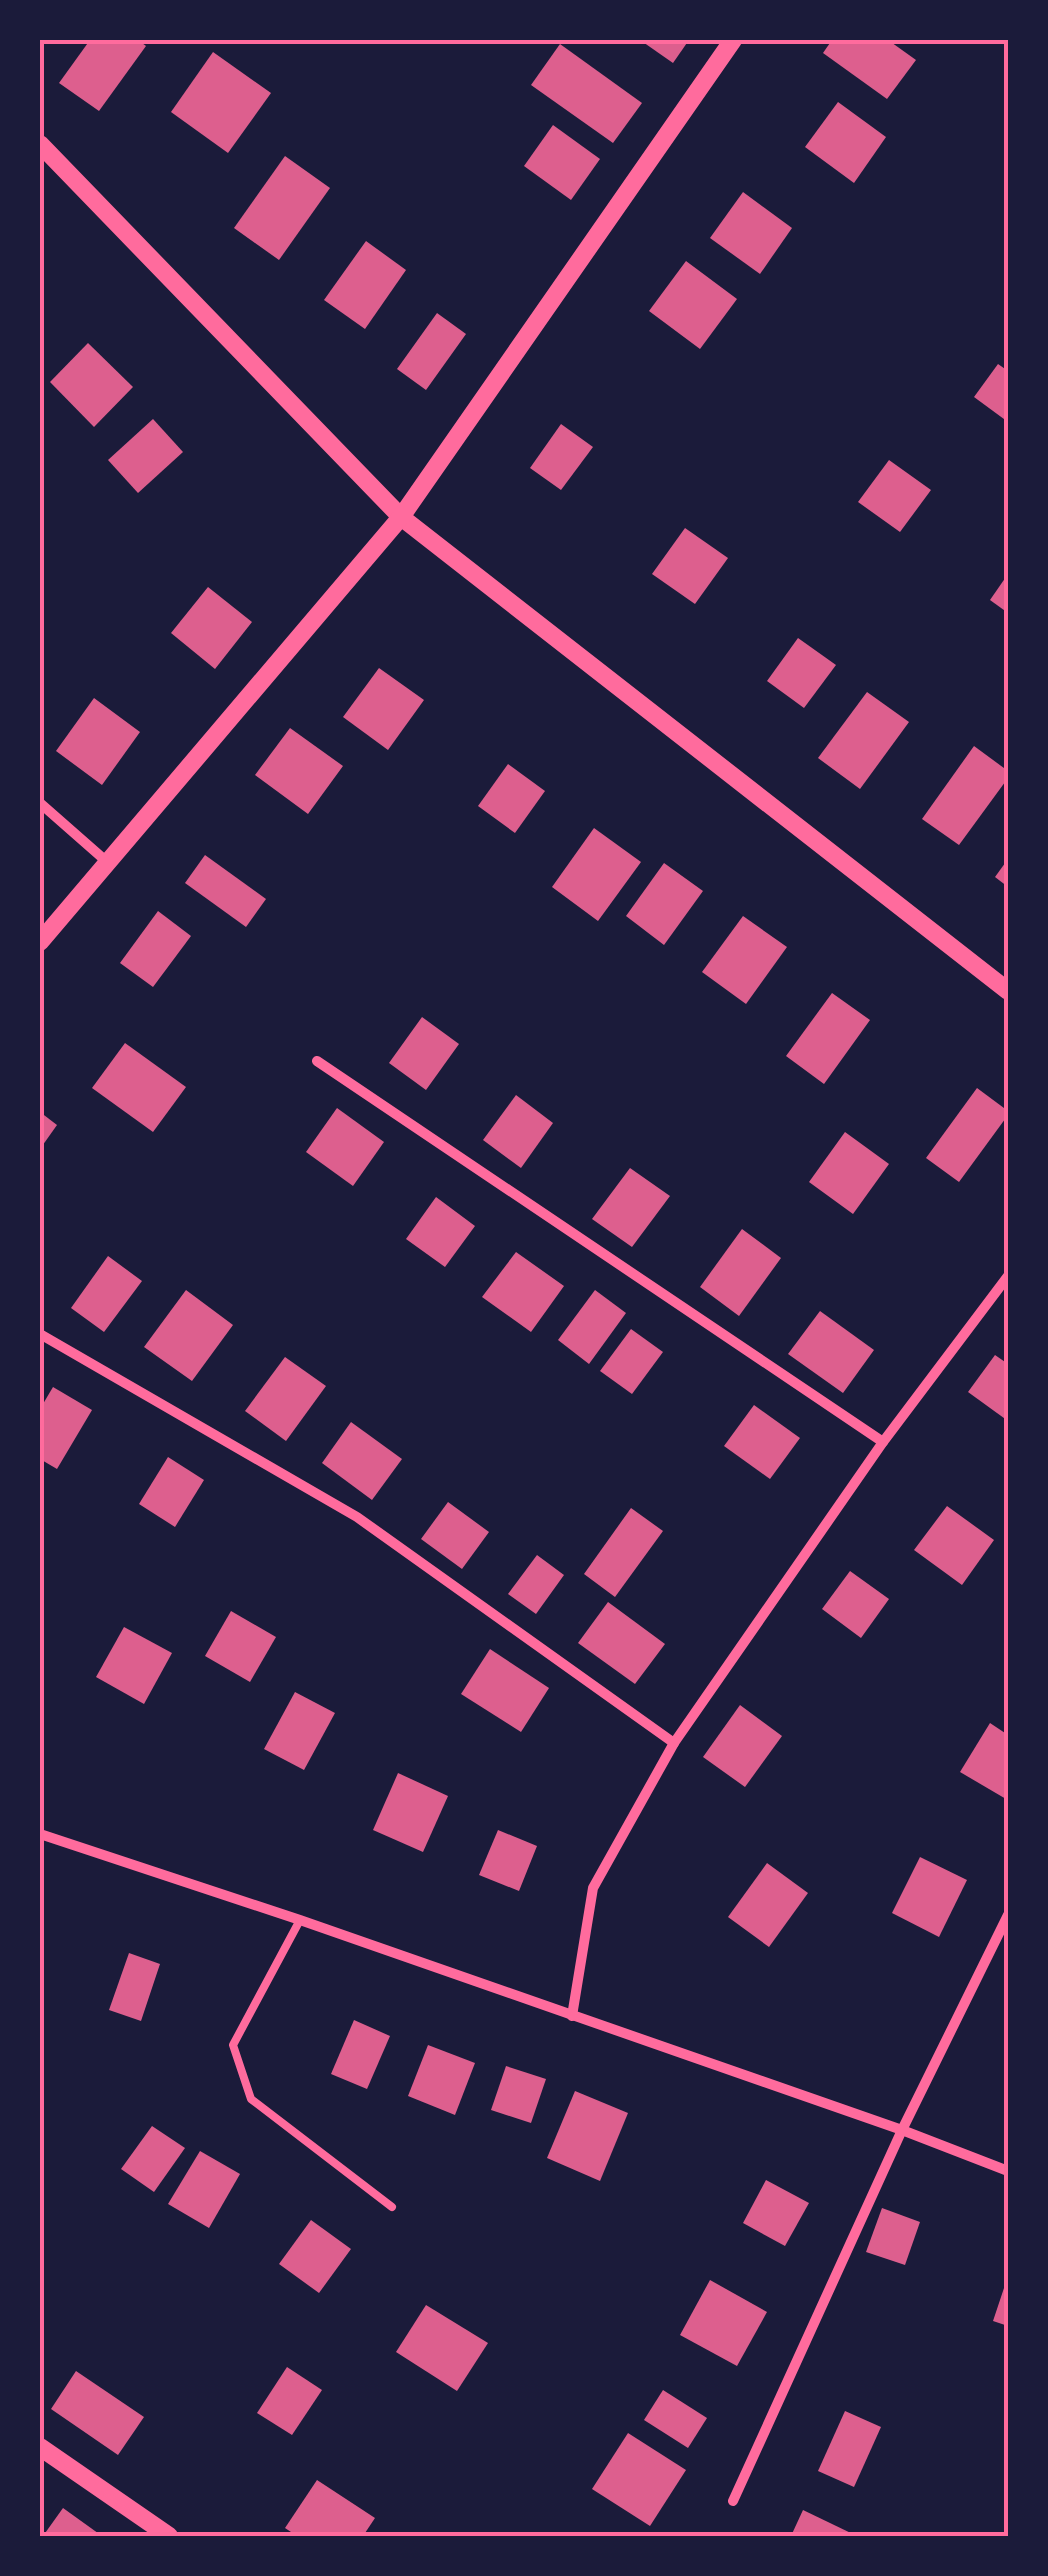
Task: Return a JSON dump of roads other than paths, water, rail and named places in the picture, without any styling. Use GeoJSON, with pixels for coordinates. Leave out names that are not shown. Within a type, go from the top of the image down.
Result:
{"type":"FeatureCollection","features":[{"type":"Feature","properties":{"kind":"street"},"geometry":{"type":"LineString","coordinates":[[40,942],[401,517],[732,40]]}},
{"type":"Feature","properties":{"kind":"street"},"geometry":{"type":"LineString","coordinates":[[40,144],[401,517],[1008,991]]}},
{"type":"Feature","properties":{"kind":"street"},"geometry":{"type":"LineString","coordinates":[[40,803],[106,861]]}},
{"type":"Feature","properties":{"kind":"street"},"geometry":{"type":"LineString","coordinates":[[317,1061],[883,1442]]}},
{"type":"Feature","properties":{"kind":"street"},"geometry":{"type":"LineString","coordinates":[[572,2016],[593,1888],[674,1743],[883,1442],[1008,1276]]}},
{"type":"Feature","properties":{"kind":"street"},"geometry":{"type":"LineString","coordinates":[[40,1334],[358,1516],[674,1743]]}},
{"type":"Feature","properties":{"kind":"street"},"geometry":{"type":"LineString","coordinates":[[40,1834],[300,1920],[902,2130],[1008,2171]]}},
{"type":"Feature","properties":{"kind":"street"},"geometry":{"type":"LineString","coordinates":[[733,2502],[902,2130],[1008,1916]]}},
{"type":"Feature","properties":{"kind":"street"},"geometry":{"type":"LineString","coordinates":[[40,2447],[169,2536]]}},
{"type":"Feature","properties":{"kind":"lane"},"geometry":{"type":"LineString","coordinates":[[300,1920],[232,2045],[251,2099],[392,2207]]}}]}
